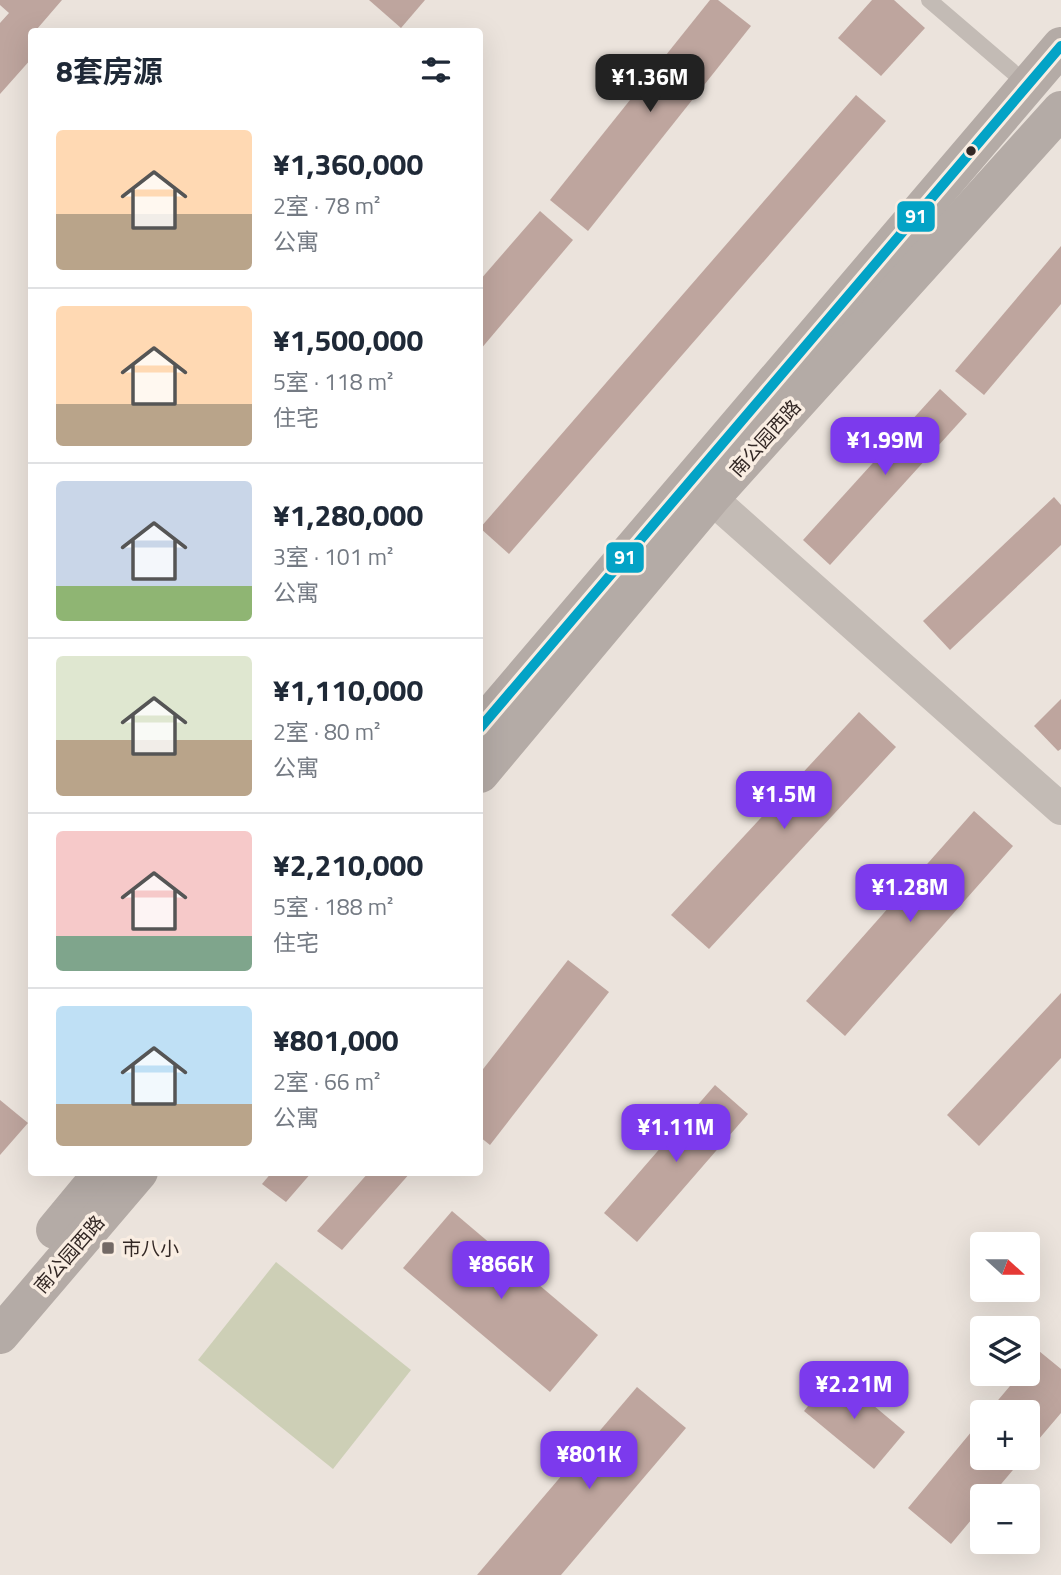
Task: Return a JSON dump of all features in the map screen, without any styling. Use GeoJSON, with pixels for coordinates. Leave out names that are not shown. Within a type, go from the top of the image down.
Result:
{"type":"FeatureCollection","features":[{"type":"Feature","properties":{"kind":"main road","name":"南公园西路"},"geometry":{"type":"LineString","coordinates":[[483,724],[1061,46]]}},
{"type":"Feature","properties":{"kind":"main road","name":"南公园西路"},"geometry":{"type":"LineString","coordinates":[[483,770],[711,498],[1061,110]]}},
{"type":"Feature","properties":{"kind":"main road","name":"南公园西路"},"geometry":{"type":"LineString","coordinates":[[0,1294],[100,1176]]}},
{"type":"Feature","properties":{"kind":"main road","name":"南公园西路"},"geometry":{"type":"LineString","coordinates":[[0,1335],[136,1176]]}},
{"type":"Feature","properties":{"kind":"street"},"geometry":{"type":"LineString","coordinates":[[711,498],[1061,809]]}},
{"type":"Feature","properties":{"kind":"lane"},"geometry":{"type":"LineString","coordinates":[[929,0],[1028,85]]}},
{"type":"Feature","properties":{"kind":"green space"},"geometry":{"type":"Polygon","coordinates":[[[276,1262],[411,1370],[333,1469],[198,1360],[276,1262]]]}},
{"type":"Feature","properties":{"kind":"building"},"geometry":{"type":"Polygon","coordinates":[[[0,0],[62,0],[38,28],[28,28],[28,62],[0,94],[0,23],[9,13],[0,5],[0,0]]]}},
{"type":"Feature","properties":{"kind":"building"},"geometry":{"type":"Polygon","coordinates":[[[369,0],[425,0],[401,28],[369,0]]]}},
{"type":"Feature","properties":{"kind":"building"},"geometry":{"type":"Polygon","coordinates":[[[710,0],[718,0],[751,26],[588,231],[550,200],[710,0]]]}},
{"type":"Feature","properties":{"kind":"building"},"geometry":{"type":"Polygon","coordinates":[[[872,0],[894,0],[925,28],[881,76],[838,38],[872,0]]]}},
{"type":"Feature","properties":{"kind":"building"},"geometry":{"type":"Polygon","coordinates":[[[856,95],[886,121],[509,554],[483,531],[483,525],[856,95]]]}},
{"type":"Feature","properties":{"kind":"building"},"geometry":{"type":"Polygon","coordinates":[[[540,211],[573,240],[483,346],[483,277],[540,211]]]}},
{"type":"Feature","properties":{"kind":"building"},"geometry":{"type":"Polygon","coordinates":[[[1061,246],[1061,304],[984,395],[955,371],[1061,246]]]}},
{"type":"Feature","properties":{"kind":"building"},"geometry":{"type":"Polygon","coordinates":[[[940,389],[967,414],[830,565],[803,540],[940,389]]]}},
{"type":"Feature","properties":{"kind":"building"},"geometry":{"type":"Polygon","coordinates":[[[1054,497],[1061,505],[1061,545],[950,650],[923,621],[1054,497]]]}},
{"type":"Feature","properties":{"kind":"building"},"geometry":{"type":"Polygon","coordinates":[[[1061,699],[1061,749],[1058,751],[1034,726],[1061,699]]]}},
{"type":"Feature","properties":{"kind":"building"},"geometry":{"type":"Polygon","coordinates":[[[859,712],[896,747],[709,949],[671,915],[859,712]]]}},
{"type":"Feature","properties":{"kind":"building"},"geometry":{"type":"Polygon","coordinates":[[[974,811],[1013,846],[845,1036],[806,1001],[974,811]]]}},
{"type":"Feature","properties":{"kind":"building"},"geometry":{"type":"Polygon","coordinates":[[[568,960],[609,992],[490,1145],[483,1139],[483,1069],[568,960]]]}},
{"type":"Feature","properties":{"kind":"building"},"geometry":{"type":"Polygon","coordinates":[[[1061,993],[1061,1058],[979,1146],[947,1115],[1061,993]]]}},
{"type":"Feature","properties":{"kind":"building"},"geometry":{"type":"Polygon","coordinates":[[[715,1085],[748,1114],[637,1242],[604,1213],[715,1085]]]}},
{"type":"Feature","properties":{"kind":"building"},"geometry":{"type":"Polygon","coordinates":[[[0,1100],[28,1123],[0,1155],[0,1100]]]}},
{"type":"Feature","properties":{"kind":"building"},"geometry":{"type":"Polygon","coordinates":[[[269,1176],[309,1176],[286,1202],[262,1184],[269,1176]]]}},
{"type":"Feature","properties":{"kind":"building"},"geometry":{"type":"Polygon","coordinates":[[[365,1176],[407,1176],[342,1250],[317,1231],[365,1176]]]}},
{"type":"Feature","properties":{"kind":"building"},"geometry":{"type":"Polygon","coordinates":[[[452,1211],[598,1335],[550,1392],[403,1268],[452,1211]]]}},
{"type":"Feature","properties":{"kind":"building"},"geometry":{"type":"Polygon","coordinates":[[[1040,1352],[1061,1369],[1061,1413],[1040,1438],[1040,1400],[998,1400],[1010,1386],[1040,1386],[1040,1352]]]}},
{"type":"Feature","properties":{"kind":"building"},"geometry":{"type":"Polygon","coordinates":[[[835,1373],[905,1432],[874,1469],[804,1411],[835,1373]]]}},
{"type":"Feature","properties":{"kind":"building"},"geometry":{"type":"Polygon","coordinates":[[[637,1387],[686,1428],[561,1575],[477,1575],[637,1387]]]}},
{"type":"Feature","properties":{"kind":"building"},"geometry":{"type":"Polygon","coordinates":[[[970,1433],[970,1470],[1013,1470],[1001,1484],[970,1484],[970,1521],[951,1544],[908,1508],[970,1433]]]}},
{"type":"Feature","properties":{"kind":"transit line","name":"91"},"geometry":{"type":"LineString","coordinates":[[483,724],[1061,46]]}},
{"type":"Feature","properties":{"kind":"place","name":"市八小"},"geometry":{"type":"Point","coordinates":[108,1248]}}]}
